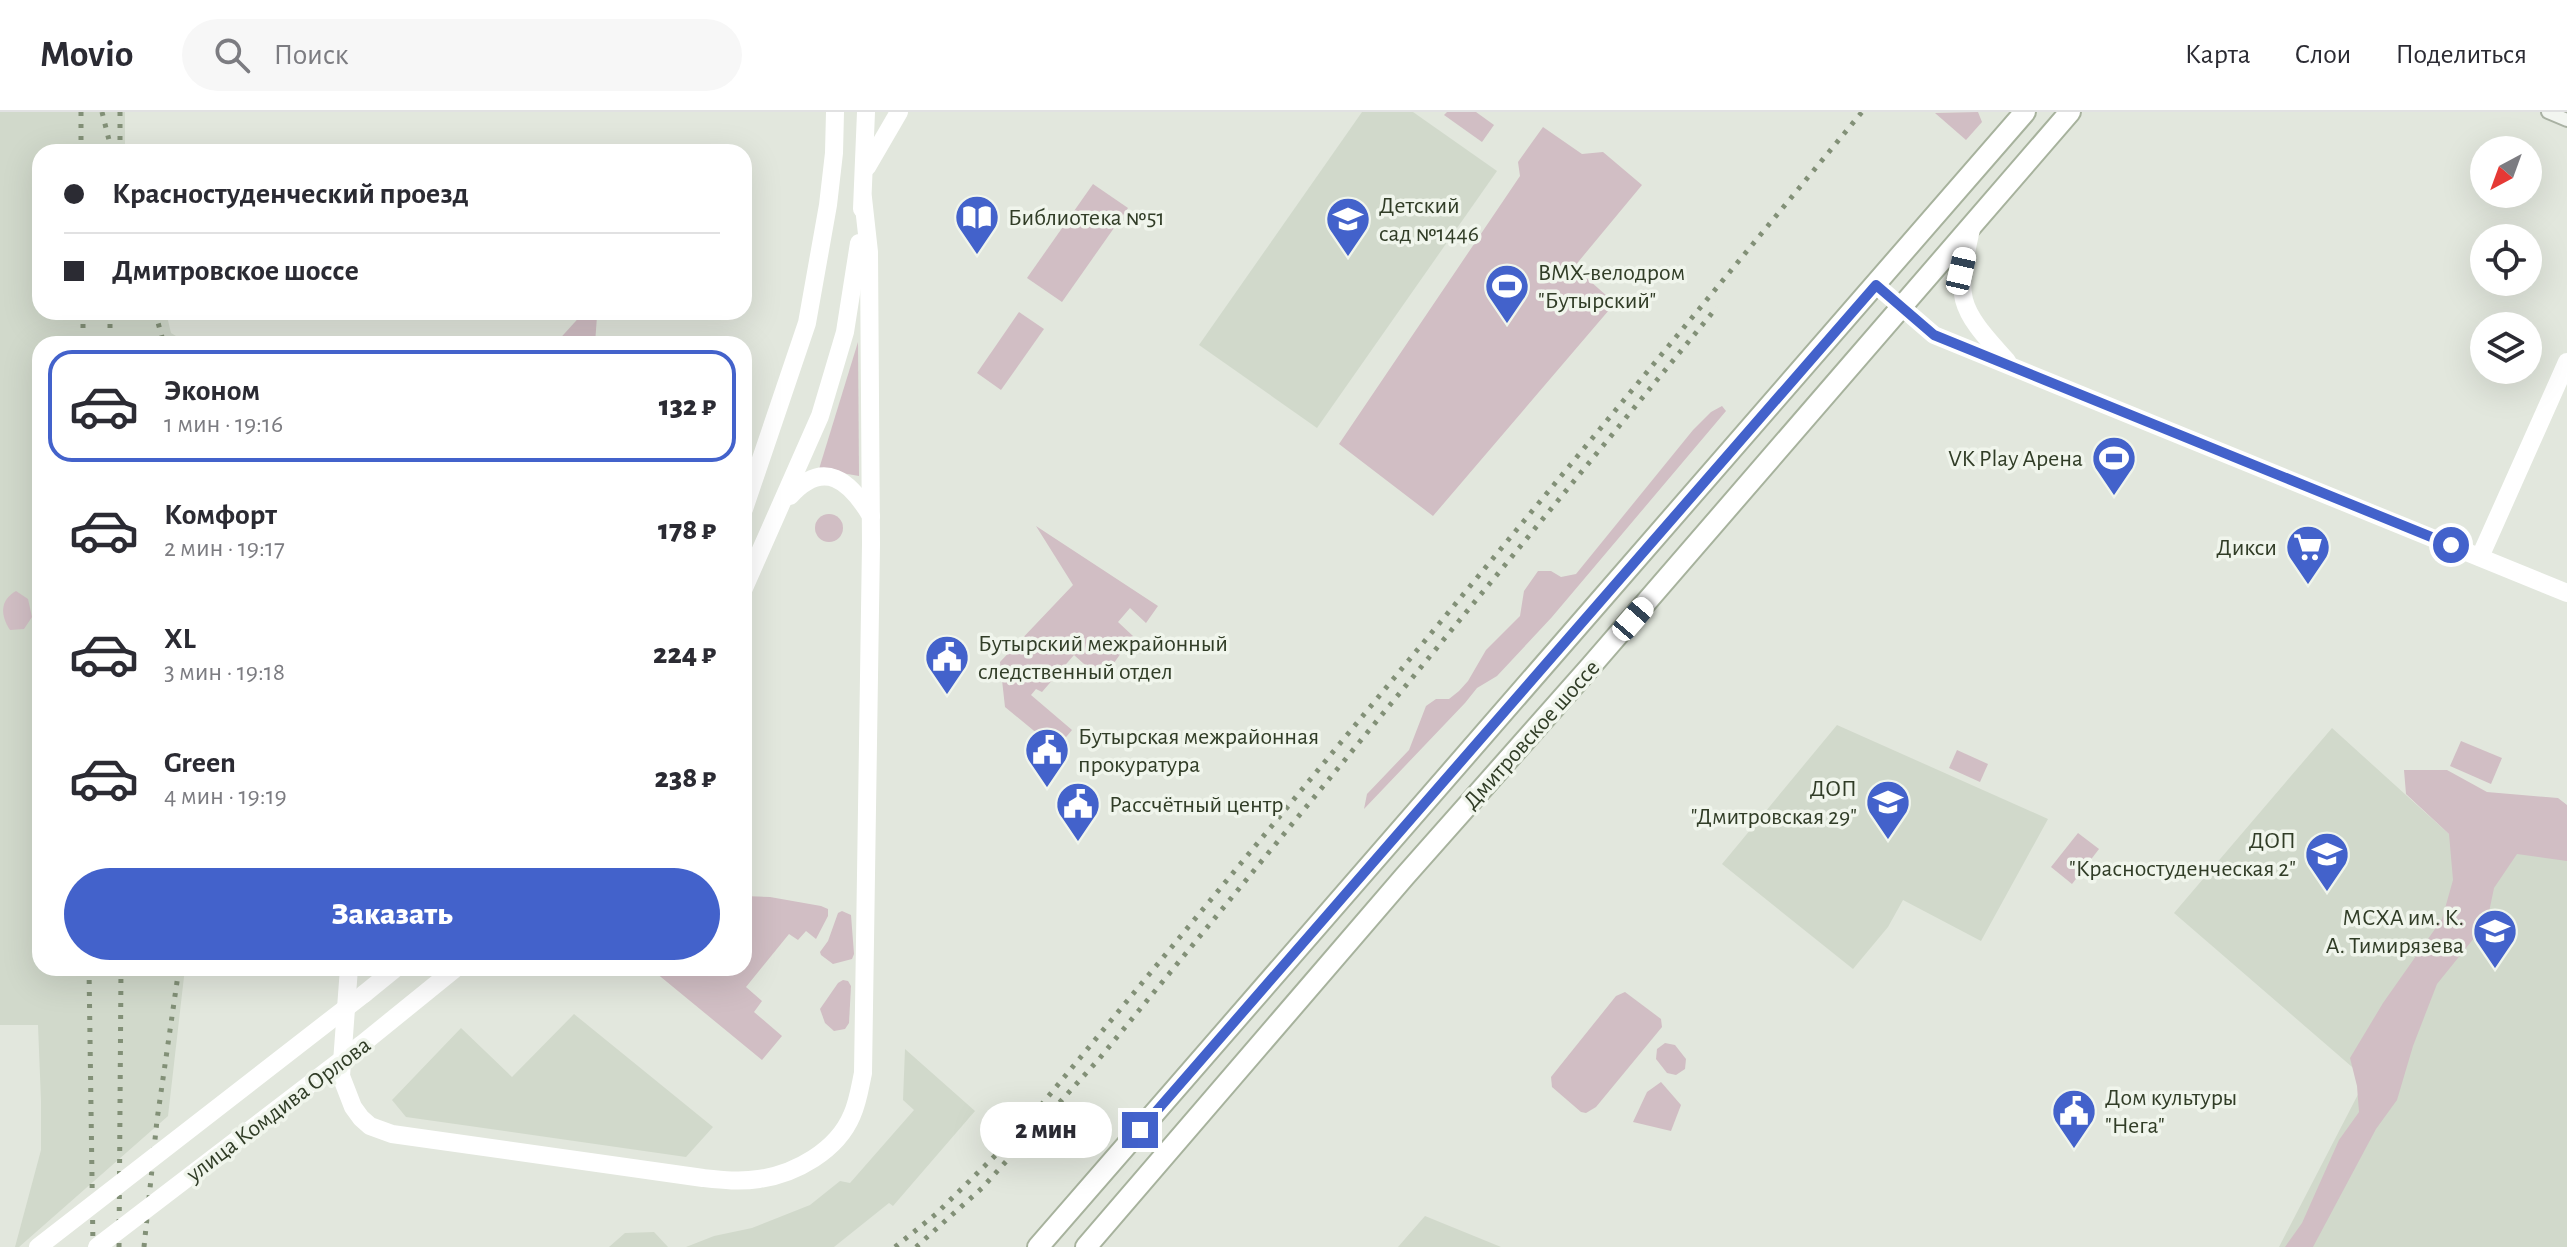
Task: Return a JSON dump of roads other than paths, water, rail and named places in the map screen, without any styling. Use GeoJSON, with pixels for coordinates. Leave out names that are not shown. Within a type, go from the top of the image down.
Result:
{"type":"FeatureCollection","features":[{"type":"Feature","properties":{"kind":"main road","name":"Дмитровское шоссе"},"geometry":{"type":"LineString","coordinates":[[1038,1247],[2025,112]]}},
{"type":"Feature","properties":{"kind":"main road","name":"Дмитровское шоссе"},"geometry":{"type":"LineString","coordinates":[[1086,1247],[2070,112]]}},
{"type":"Feature","properties":{"kind":"street"},"geometry":{"type":"LineString","coordinates":[[2548,112],[2567,120]]}},
{"type":"Feature","properties":{"kind":"street"},"geometry":{"type":"LineString","coordinates":[[752,485],[807,323],[828,205],[835,119],[866,120],[898,114]]}},
{"type":"Feature","properties":{"kind":"street"},"geometry":{"type":"LineString","coordinates":[[865,173],[898,114]]}},
{"type":"Feature","properties":{"kind":"street"},"geometry":{"type":"LineString","coordinates":[[752,570],[820,416],[845,332],[858,253],[866,120]]}},
{"type":"Feature","properties":{"kind":"street"},"geometry":{"type":"LineString","coordinates":[[348,976],[341,1076],[353,1107],[370,1126],[392,1134],[738,1181],[786,1173],[823,1152],[852,1115],[863,1073],[871,517],[869,252],[863,198]]}},
{"type":"Feature","properties":{"kind":"street"},"geometry":{"type":"LineString","coordinates":[[1972,225],[1961,271],[1963,300],[1976,326],[2012,366]]}},
{"type":"Feature","properties":{"kind":"street"},"geometry":{"type":"LineString","coordinates":[[1876,285],[1934,335],[2567,593]]}},
{"type":"Feature","properties":{"kind":"street"},"geometry":{"type":"LineString","coordinates":[[2480,557],[2567,362]]}},
{"type":"Feature","properties":{"kind":"street"},"geometry":{"type":"LineString","coordinates":[[782,504],[806,479],[832,477],[854,491],[871,517]]}},
{"type":"Feature","properties":{"kind":"street","name":"улица Комдива Орлова"},"geometry":{"type":"LineString","coordinates":[[38,1247],[386,976]]}},
{"type":"Feature","properties":{"kind":"street","name":"улица Комдива Орлова"},"geometry":{"type":"LineString","coordinates":[[97,1247],[446,976]]}},
{"type":"Feature","properties":{"kind":"railway"},"geometry":{"type":"LineString","coordinates":[[81,112],[81,144]]}},
{"type":"Feature","properties":{"kind":"railway"},"geometry":{"type":"LineString","coordinates":[[102,112],[110,144]]}},
{"type":"Feature","properties":{"kind":"railway"},"geometry":{"type":"LineString","coordinates":[[120,112],[120,144]]}},
{"type":"Feature","properties":{"kind":"railway"},"geometry":{"type":"LineString","coordinates":[[895,1247],[936,1214],[1018,1133],[1862,112]]}},
{"type":"Feature","properties":{"kind":"railway"},"geometry":{"type":"LineString","coordinates":[[916,1247],[982,1188],[1099,1059],[1717,307]]}},
{"type":"Feature","properties":{"kind":"railway"},"geometry":{"type":"LineString","coordinates":[[83,320],[83,336]]}},
{"type":"Feature","properties":{"kind":"railway"},"geometry":{"type":"LineString","coordinates":[[110,320],[110,336]]}},
{"type":"Feature","properties":{"kind":"railway"},"geometry":{"type":"LineString","coordinates":[[157,320],[162,336]]}},
{"type":"Feature","properties":{"kind":"railway"},"geometry":{"type":"LineString","coordinates":[[89,976],[93,1247]]}},
{"type":"Feature","properties":{"kind":"railway"},"geometry":{"type":"LineString","coordinates":[[119,1247],[121,976]]}},
{"type":"Feature","properties":{"kind":"railway"},"geometry":{"type":"LineString","coordinates":[[144,1247],[157,1120],[178,976]]}},
{"type":"Feature","properties":{"kind":"place","name":"Библиотека №51"},"geometry":{"type":"Point","coordinates":[977,256]}},
{"type":"Feature","properties":{"kind":"place","name":"Детский сад №1446"},"geometry":{"type":"Point","coordinates":[1348,258]}},
{"type":"Feature","properties":{"kind":"place","name":"BMX-велодром \"Бутырский\""},"geometry":{"type":"Point","coordinates":[1507,325]}},
{"type":"Feature","properties":{"kind":"place","name":"VK Play Арена"},"geometry":{"type":"Point","coordinates":[2114,497]}},
{"type":"Feature","properties":{"kind":"place","name":"Дикси"},"geometry":{"type":"Point","coordinates":[2308,586]}},
{"type":"Feature","properties":{"kind":"place","name":"Бутырский межрайонный следственный отдел"},"geometry":{"type":"Point","coordinates":[947,696]}},
{"type":"Feature","properties":{"kind":"place","name":"Бутырская межрайонная прокуратура"},"geometry":{"type":"Point","coordinates":[1047,789]}},
{"type":"Feature","properties":{"kind":"place","name":"ДОП \"Дмитровская 29\""},"geometry":{"type":"Point","coordinates":[1888,841]}},
{"type":"Feature","properties":{"kind":"place","name":"Рассчётный центр"},"geometry":{"type":"Point","coordinates":[1078,843]}},
{"type":"Feature","properties":{"kind":"place","name":"ДОП \"Красностуденческая 2\""},"geometry":{"type":"Point","coordinates":[2327,893]}},
{"type":"Feature","properties":{"kind":"place","name":"МСХА им. К. А. Тимирязева"},"geometry":{"type":"Point","coordinates":[2495,970]}},
{"type":"Feature","properties":{"kind":"place","name":"Дом культуры \"Нега\""},"geometry":{"type":"Point","coordinates":[2074,1150]}}]}
